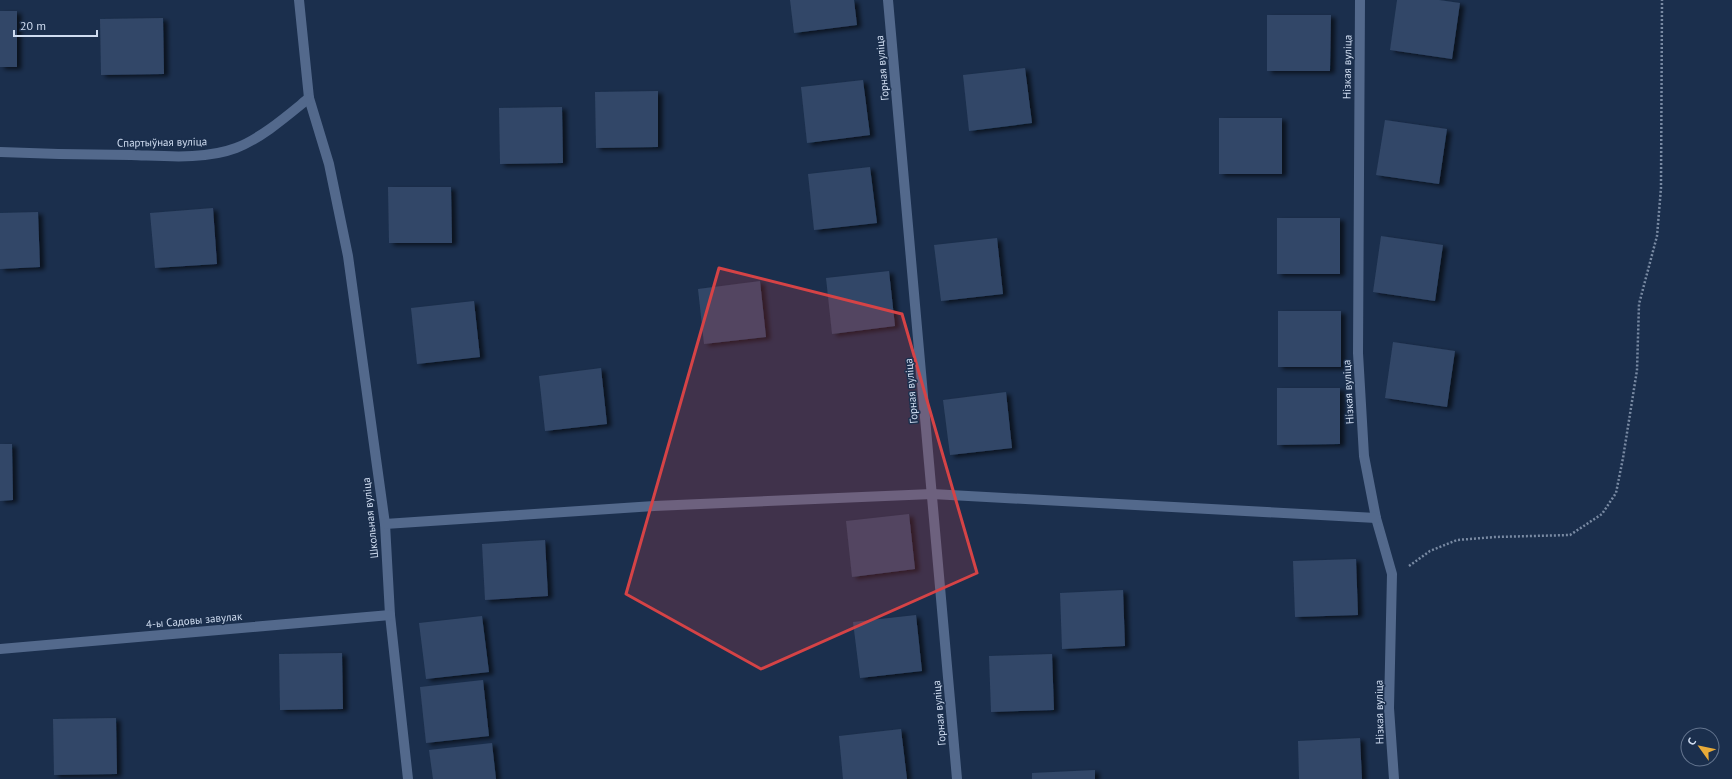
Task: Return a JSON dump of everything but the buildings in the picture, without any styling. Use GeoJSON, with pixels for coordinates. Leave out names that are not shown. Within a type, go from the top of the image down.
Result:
{"type":"FeatureCollection","features":[{"type":"Feature","properties":{"kind":"street"},"geometry":{"type":"LineString","coordinates":[[299,0],[309,98]]}},
{"type":"Feature","properties":{"kind":"street","name":"Горная вуліца"},"geometry":{"type":"LineString","coordinates":[[888,0],[957,779]]}},
{"type":"Feature","properties":{"kind":"street","name":"Нізкая вуліца"},"geometry":{"type":"LineString","coordinates":[[1360,0],[1358,353],[1364,456],[1376,518],[1392,574],[1389,708],[1394,779]]}},
{"type":"Feature","properties":{"kind":"street","name":"Спартыўная вуліца"},"geometry":{"type":"LineString","coordinates":[[0,152],[170,156],[211,154],[237,148],[287,116],[309,98]]}},
{"type":"Feature","properties":{"kind":"street","name":"Школьная вуліца"},"geometry":{"type":"LineString","coordinates":[[309,98],[329,164],[348,256],[385,524],[390,615],[408,779]]}},
{"type":"Feature","properties":{"kind":"street"},"geometry":{"type":"LineString","coordinates":[[385,524],[654,506],[932,494],[1376,518]]}},
{"type":"Feature","properties":{"kind":"street","name":"4-ы Садовы завулак"},"geometry":{"type":"LineString","coordinates":[[0,649],[390,615]]}},
{"type":"Feature","properties":{"kind":"path"},"geometry":{"type":"LineString","coordinates":[[1392,574],[1409,566],[1430,551],[1457,540],[1570,534],[1602,514],[1616,493],[1637,370],[1639,304],[1658,230],[1661,188],[1662,0]]}},
{"type":"Feature","properties":{"kind":"highlighted area"},"geometry":{"type":"Polygon","coordinates":[[[719,268],[902,314],[977,573],[761,669],[626,594],[719,268]]]}}]}
